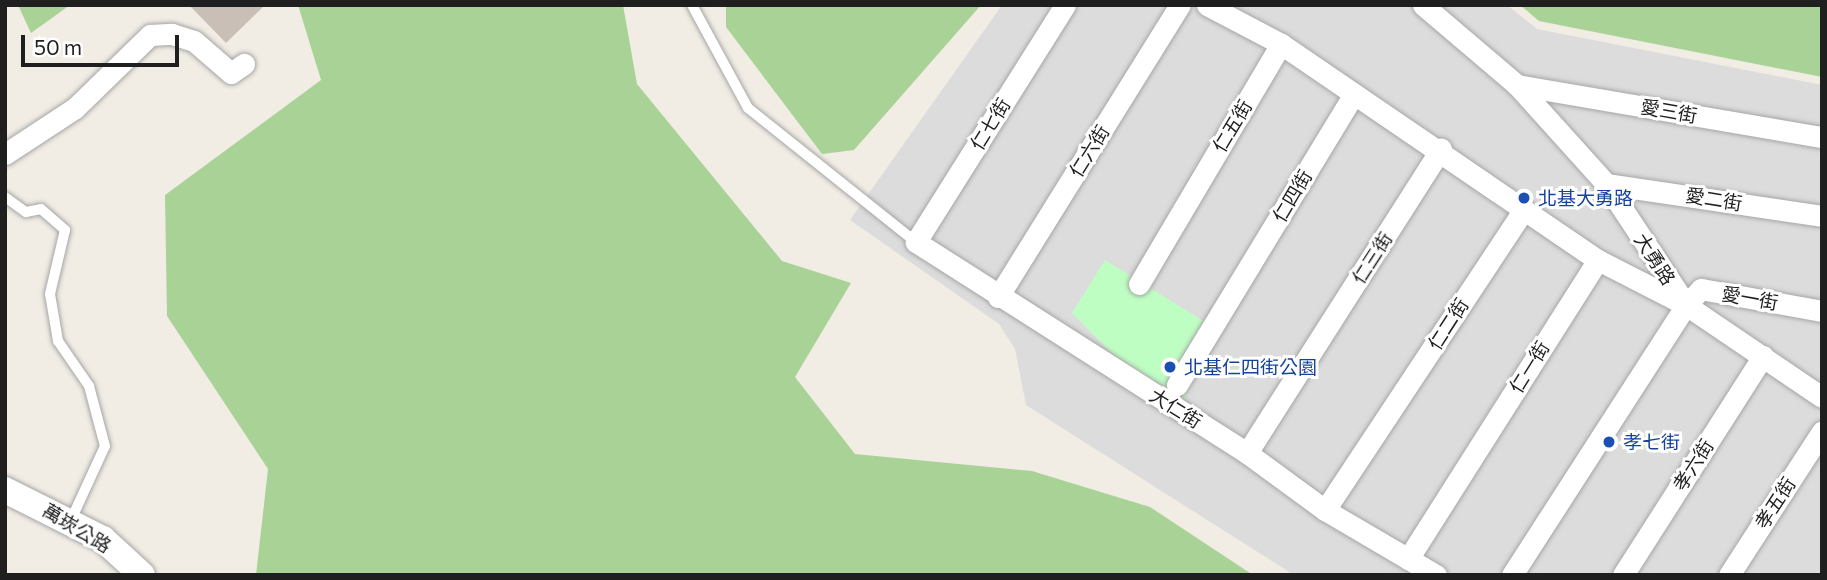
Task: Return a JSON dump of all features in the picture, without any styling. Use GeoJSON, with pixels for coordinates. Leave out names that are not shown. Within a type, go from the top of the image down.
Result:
{"type":"FeatureCollection","features":[{"type":"Feature","properties":{"kind":"street","name":"仁七街"},"geometry":{"type":"LineString","coordinates":[[916,242],[1065,5]]}},
{"type":"Feature","properties":{"kind":"street","name":"仁六街"},"geometry":{"type":"LineString","coordinates":[[998,297],[1180,5]]}},
{"type":"Feature","properties":{"kind":"street"},"geometry":{"type":"LineString","coordinates":[[1208,5],[1281,44],[1353,95],[1441,149],[1522,212],[1598,260],[1686,305],[1512,575]]}},
{"type":"Feature","properties":{"kind":"street","name":"大勇路"},"geometry":{"type":"LineString","coordinates":[[1423,5],[1517,85],[1606,184],[1686,305],[1822,397]]}},
{"type":"Feature","properties":{"kind":"street"},"geometry":{"type":"LineString","coordinates":[[5,154],[75,108],[150,35],[172,34],[194,41],[231,73],[244,64]]}},
{"type":"Feature","properties":{"kind":"street","name":"仁五街"},"geometry":{"type":"LineString","coordinates":[[1139,284],[1281,44]]}},
{"type":"Feature","properties":{"kind":"street","name":"愛三街"},"geometry":{"type":"LineString","coordinates":[[1517,85],[1822,137]]}},
{"type":"Feature","properties":{"kind":"street","name":"仁四街"},"geometry":{"type":"LineString","coordinates":[[1177,385],[1353,95]]}},
{"type":"Feature","properties":{"kind":"street","name":"仁三街"},"geometry":{"type":"LineString","coordinates":[[1247,453],[1441,149]]}},
{"type":"Feature","properties":{"kind":"street","name":"愛二街"},"geometry":{"type":"LineString","coordinates":[[1606,184],[1822,216]]}},
{"type":"Feature","properties":{"kind":"street","name":"仁二街"},"geometry":{"type":"LineString","coordinates":[[1325,510],[1522,212]]}},
{"type":"Feature","properties":{"kind":"street","name":"大仁街"},"geometry":{"type":"LineString","coordinates":[[916,242],[998,297],[1247,453],[1325,510],[1436,575]]}},
{"type":"Feature","properties":{"kind":"street","name":"仁一街"},"geometry":{"type":"LineString","coordinates":[[1408,559],[1598,260]]}},
{"type":"Feature","properties":{"kind":"street","name":"愛一街"},"geometry":{"type":"LineString","coordinates":[[1686,305],[1700,289],[1822,311]]}},
{"type":"Feature","properties":{"kind":"street","name":"孝六街"},"geometry":{"type":"LineString","coordinates":[[1623,575],[1763,356]]}},
{"type":"Feature","properties":{"kind":"street","name":"孝五街"},"geometry":{"type":"LineString","coordinates":[[1729,575],[1822,430]]}},
{"type":"Feature","properties":{"kind":"street","name":"萬崁公路"},"geometry":{"type":"LineString","coordinates":[[5,490],[71,520],[103,539],[142,575]]}},
{"type":"Feature","properties":{"kind":"lane"},"geometry":{"type":"LineString","coordinates":[[692,5],[748,107],[916,242]]}},
{"type":"Feature","properties":{"kind":"lane"},"geometry":{"type":"LineString","coordinates":[[5,197],[26,212],[41,209],[65,230],[50,293],[58,341],[89,386],[105,446],[71,520]]}},
{"type":"Feature","properties":{"kind":"shaded area"},"geometry":{"type":"Polygon","coordinates":[[[1002,5],[1507,5],[1537,29],[1822,85],[1822,575],[1294,575],[1026,405],[1015,349],[999,324],[850,220],[1002,5]]]}},
{"type":"Feature","properties":{"kind":"green space"},"geometry":{"type":"Polygon","coordinates":[[[18,5],[70,5],[31,33],[18,5]]]}},
{"type":"Feature","properties":{"kind":"green space"},"geometry":{"type":"Polygon","coordinates":[[[298,5],[623,5],[637,84],[782,261],[851,283],[795,377],[855,454],[1032,471],[1150,507],[1253,575],[256,575],[268,469],[167,316],[165,195],[321,80],[298,5]]]}},
{"type":"Feature","properties":{"kind":"green space"},"geometry":{"type":"Polygon","coordinates":[[[726,5],[981,5],[854,150],[822,154],[726,27],[726,5]]]}},
{"type":"Feature","properties":{"kind":"green space"},"geometry":{"type":"Polygon","coordinates":[[[1520,5],[1822,5],[1822,77],[1539,21],[1520,5]]]}},
{"type":"Feature","properties":{"kind":"green space"},"geometry":{"type":"Polygon","coordinates":[[[1105,260],[1213,327],[1177,419],[1072,313],[1105,260]]]}},
{"type":"Feature","properties":{"kind":"building"},"geometry":{"type":"Polygon","coordinates":[[[189,5],[265,5],[226,43],[189,5]]]}},
{"type":"Feature","properties":{"kind":"place","name":"北基大勇路"},"geometry":{"type":"Point","coordinates":[1524,198]}},
{"type":"Feature","properties":{"kind":"place","name":"北基仁四街公園"},"geometry":{"type":"Point","coordinates":[1170,367]}},
{"type":"Feature","properties":{"kind":"place","name":"孝七街"},"geometry":{"type":"Point","coordinates":[1609,442]}}]}
